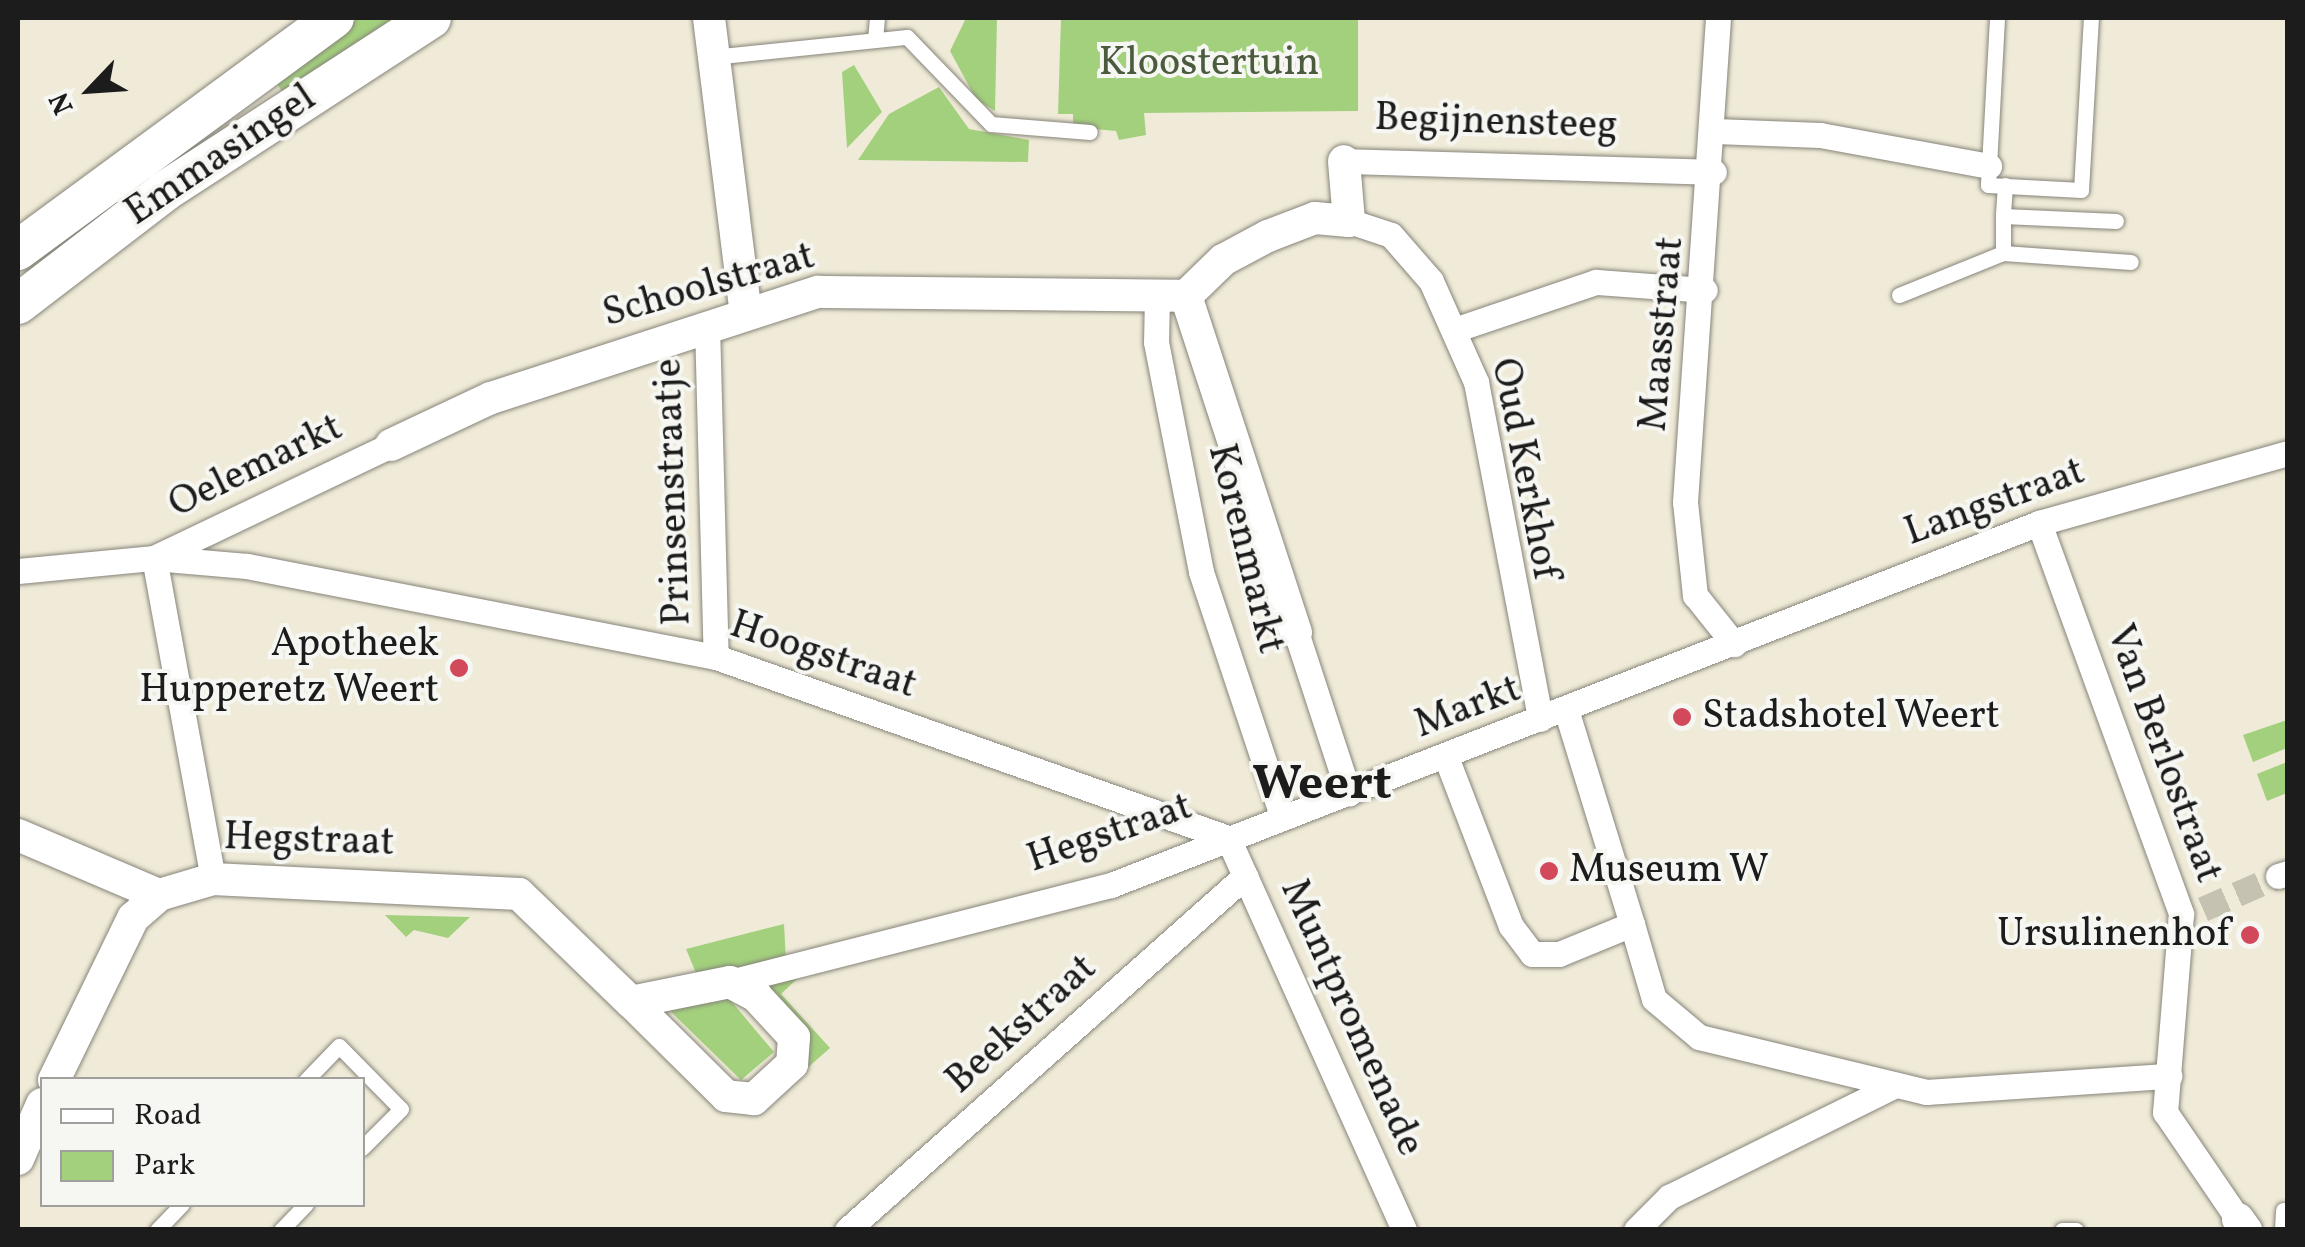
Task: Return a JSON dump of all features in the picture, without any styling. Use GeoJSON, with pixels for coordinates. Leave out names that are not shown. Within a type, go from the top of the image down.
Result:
{"type":"FeatureCollection","features":[{"type":"Feature","properties":{"kind":"street","name":"Emmasingel"},"geometry":{"type":"LineString","coordinates":[[18,250],[334,18]]}},
{"type":"Feature","properties":{"kind":"street","name":"Emmasingel"},"geometry":{"type":"LineString","coordinates":[[18,304],[165,191],[431,18]]}},
{"type":"Feature","properties":{"kind":"street"},"geometry":{"type":"LineString","coordinates":[[708,18],[746,312]]}},
{"type":"Feature","properties":{"kind":"street","name":"Maasstraat"},"geometry":{"type":"LineString","coordinates":[[1718,18],[1714,172],[1685,502],[1694,594],[1734,644]]}},
{"type":"Feature","properties":{"kind":"street"},"geometry":{"type":"LineString","coordinates":[[1715,131],[1820,135],[1997,176]]}},
{"type":"Feature","properties":{"kind":"street","name":"Begijnensteeg"},"geometry":{"type":"LineString","coordinates":[[1350,221],[1344,161],[1714,172]]}},
{"type":"Feature","properties":{"kind":"street"},"geometry":{"type":"LineString","coordinates":[[1172,296],[1223,260],[1268,236],[1315,218],[1350,221]]}},
{"type":"Feature","properties":{"kind":"street","name":"Oud Kerkhof"},"geometry":{"type":"LineString","coordinates":[[1350,221],[1391,235],[1431,281],[1476,382],[1540,720]]}},
{"type":"Feature","properties":{"kind":"street"},"geometry":{"type":"LineString","coordinates":[[1454,330],[1596,282],[1705,290]]}},
{"type":"Feature","properties":{"kind":"street","name":"Schoolstraat"},"geometry":{"type":"LineString","coordinates":[[390,445],[492,398],[706,324],[818,292],[1172,296]]}},
{"type":"Feature","properties":{"kind":"street","name":"Korenmarkt"},"geometry":{"type":"LineString","coordinates":[[1172,296],[1296,632],[1349,794]]}},
{"type":"Feature","properties":{"kind":"street","name":"Korenmarkt"},"geometry":{"type":"LineString","coordinates":[[1172,296],[1156,342],[1201,572],[1282,818]]}},
{"type":"Feature","properties":{"kind":"street","name":"Prinsenstraatje"},"geometry":{"type":"LineString","coordinates":[[706,324],[716,657]]}},
{"type":"Feature","properties":{"kind":"street","name":"Oelemarkt"},"geometry":{"type":"LineString","coordinates":[[154,558],[390,445]]}},
{"type":"Feature","properties":{"kind":"street","name":"Langstraat"},"geometry":{"type":"LineString","coordinates":[[1734,644],[2039,523],[2288,453]]}},
{"type":"Feature","properties":{"kind":"street","name":"Van Berlostraat"},"geometry":{"type":"LineString","coordinates":[[2039,523],[2192,911],[2165,1112],[2182,1147],[2242,1224]]}},
{"type":"Feature","properties":{"kind":"street"},"geometry":{"type":"LineString","coordinates":[[154,558],[213,879]]}},
{"type":"Feature","properties":{"kind":"street","name":"Oelemarkt"},"geometry":{"type":"LineString","coordinates":[[18,571],[154,558],[381,592]]}},
{"type":"Feature","properties":{"kind":"street","name":"Hoogstraat"},"geometry":{"type":"LineString","coordinates":[[381,592],[716,657],[1228,838]]}},
{"type":"Feature","properties":{"kind":"street","name":"Markt"},"geometry":{"type":"LineString","coordinates":[[1228,838],[1734,644]]}},
{"type":"Feature","properties":{"kind":"street"},"geometry":{"type":"LineString","coordinates":[[1566,710],[1654,999],[1698,1037],[1926,1092],[2169,1076]]}},
{"type":"Feature","properties":{"kind":"street"},"geometry":{"type":"LineString","coordinates":[[1446,757],[1532,954],[1559,954],[1632,924]]}},
{"type":"Feature","properties":{"kind":"street"},"geometry":{"type":"LineString","coordinates":[[18,835],[159,895],[117,941],[55,1077]]}},
{"type":"Feature","properties":{"kind":"street","name":"Hegstraat"},"geometry":{"type":"LineString","coordinates":[[631,1002],[730,982],[1075,896],[1228,838]]}},
{"type":"Feature","properties":{"kind":"street","name":"Muntpromenade"},"geometry":{"type":"LineString","coordinates":[[1228,838],[1404,1230]]}},
{"type":"Feature","properties":{"kind":"street","name":"Beekstraat"},"geometry":{"type":"LineString","coordinates":[[848,1230],[1246,876]]}},
{"type":"Feature","properties":{"kind":"street","name":"Hegstraat"},"geometry":{"type":"LineString","coordinates":[[159,895],[213,879],[519,894],[726,1096],[754,1099],[792,1064],[794,1038],[756,996],[730,982]]}},
{"type":"Feature","properties":{"kind":"street"},"geometry":{"type":"LineString","coordinates":[[1636,1230],[1669,1197],[1896,1085]]}},
{"type":"Feature","properties":{"kind":"street"},"geometry":{"type":"LineString","coordinates":[[18,1159],[40,1109]]}},
{"type":"Feature","properties":{"kind":"lane"},"geometry":{"type":"LineString","coordinates":[[875,40],[878,18]]}},
{"type":"Feature","properties":{"kind":"lane"},"geometry":{"type":"LineString","coordinates":[[1997,18],[1997,176],[2004,216],[2003,253]]}},
{"type":"Feature","properties":{"kind":"lane"},"geometry":{"type":"LineString","coordinates":[[1997,176],[2082,190],[2091,18]]}},
{"type":"Feature","properties":{"kind":"lane"},"geometry":{"type":"LineString","coordinates":[[712,57],[907,37],[991,124],[1090,132]]}},
{"type":"Feature","properties":{"kind":"lane"},"geometry":{"type":"LineString","coordinates":[[2004,216],[2116,221]]}},
{"type":"Feature","properties":{"kind":"lane"},"geometry":{"type":"LineString","coordinates":[[1899,295],[2003,253],[2131,262]]}},
{"type":"Feature","properties":{"kind":"lane"},"geometry":{"type":"LineString","coordinates":[[309,1077],[340,1046],[401,1109],[365,1145]]}},
{"type":"Feature","properties":{"kind":"lane"},"geometry":{"type":"LineString","coordinates":[[157,1230],[179,1207]]}},
{"type":"Feature","properties":{"kind":"lane"},"geometry":{"type":"LineString","coordinates":[[281,1230],[303,1207]]}},
{"type":"Feature","properties":{"kind":"lane"},"geometry":{"type":"LineString","coordinates":[[2282,1210],[2282,1230]]}},
{"type":"Feature","properties":{"kind":"lane"},"geometry":{"type":"LineString","coordinates":[[2062,1230],[2076,1230]]}},
{"type":"Feature","properties":{"kind":"green space"},"geometry":{"type":"Polygon","coordinates":[[[359,18],[413,18],[286,98],[272,75],[359,18]]]}},
{"type":"Feature","properties":{"kind":"green space"},"geometry":{"type":"Polygon","coordinates":[[[966,18],[997,18],[995,111],[976,99],[950,51],[966,18]]]}},
{"type":"Feature","properties":{"kind":"green space","name":"Kloostertuin"},"geometry":{"type":"Polygon","coordinates":[[[1061,18],[1358,18],[1358,111],[1144,113],[1146,135],[1119,140],[1116,131],[1073,127],[1073,114],[1058,114],[1061,18]]]}},
{"type":"Feature","properties":{"kind":"green space"},"geometry":{"type":"Polygon","coordinates":[[[854,65],[882,112],[847,148],[842,72],[854,65]]]}},
{"type":"Feature","properties":{"kind":"green space"},"geometry":{"type":"Polygon","coordinates":[[[939,87],[969,129],[1029,140],[1028,162],[858,160],[889,114],[939,87]]]}},
{"type":"Feature","properties":{"kind":"green space"},"geometry":{"type":"Polygon","coordinates":[[[2287,720],[2287,748],[2253,762],[2243,735],[2287,720]]]}},
{"type":"Feature","properties":{"kind":"green space"},"geometry":{"type":"Polygon","coordinates":[[[2287,762],[2287,793],[2267,801],[2257,774],[2287,762]]]}},
{"type":"Feature","properties":{"kind":"green space"},"geometry":{"type":"Polygon","coordinates":[[[385,915],[470,917],[448,938],[414,930],[406,937],[385,915]]]}},
{"type":"Feature","properties":{"kind":"green space"},"geometry":{"type":"Polygon","coordinates":[[[784,924],[786,961],[696,973],[686,949],[784,924]]]}},
{"type":"Feature","properties":{"kind":"green space"},"geometry":{"type":"Polygon","coordinates":[[[799,977],[781,994],[830,1048],[805,1070],[806,1033],[763,987],[799,977]]]}},
{"type":"Feature","properties":{"kind":"green space"},"geometry":{"type":"Polygon","coordinates":[[[726,995],[774,1052],[741,1080],[668,1009],[726,995]]]}},
{"type":"Feature","properties":{"kind":"tunnel"},"geometry":{"type":"LineString","coordinates":[[2203,909],[2278,876]]}},
{"type":"Feature","properties":{"kind":"place","name":"Apotheek Hupperetz Weert"},"geometry":{"type":"Point","coordinates":[459,668]}},
{"type":"Feature","properties":{"kind":"place","name":"Stadshotel Weert"},"geometry":{"type":"Point","coordinates":[1682,717]}},
{"type":"Feature","properties":{"kind":"place","name":"Museum W"},"geometry":{"type":"Point","coordinates":[1549,871]}},
{"type":"Feature","properties":{"kind":"place","name":"Ursulinenhof"},"geometry":{"type":"Point","coordinates":[2250,935]}},
{"type":"Feature","properties":{"kind":"district","name":"Weert"},"geometry":{"type":"Point","coordinates":[1322,786]}}]}
